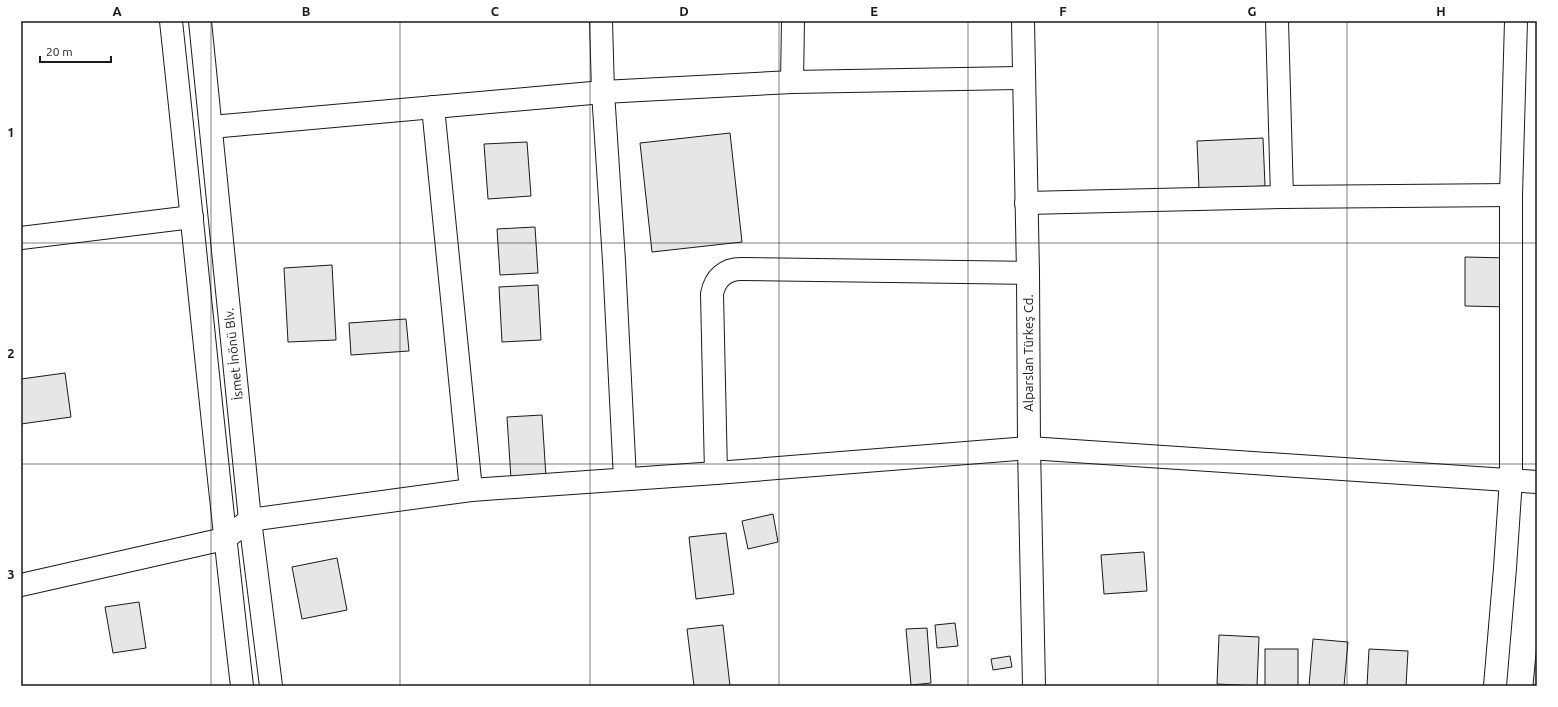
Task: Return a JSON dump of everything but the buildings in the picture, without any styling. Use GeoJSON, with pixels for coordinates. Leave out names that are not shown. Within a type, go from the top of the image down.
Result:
{"type":"FeatureCollection","features":[{"type":"Feature","properties":{"kind":"street","name":"İsmet İnönü Blv."},"geometry":{"type":"LineString","coordinates":[[171,21],[224,538],[242,686]]}},
{"type":"Feature","properties":{"kind":"street","name":"İsmet İnönü Blv."},"geometry":{"type":"LineString","coordinates":[[200,21],[250,520],[271,686]]}},
{"type":"Feature","properties":{"kind":"street"},"geometry":{"type":"LineString","coordinates":[[601,21],[603,92],[614,261],[625,479]]}},
{"type":"Feature","properties":{"kind":"street"},"geometry":{"type":"LineString","coordinates":[[792,82],[794,21]]}},
{"type":"Feature","properties":{"kind":"street","name":"Alparslan Türkeş Cd."},"geometry":{"type":"LineString","coordinates":[[1023,21],[1034,686]]}},
{"type":"Feature","properties":{"kind":"street"},"geometry":{"type":"LineString","coordinates":[[1277,21],[1282,197]]}},
{"type":"Feature","properties":{"kind":"street"},"geometry":{"type":"LineString","coordinates":[[1495,686],[1505,568],[1510,479],[1511,195],[1516,21]]}},
{"type":"Feature","properties":{"kind":"street"},"geometry":{"type":"LineString","coordinates":[[211,127],[603,92],[792,82],[1024,78]]}},
{"type":"Feature","properties":{"kind":"street"},"geometry":{"type":"LineString","coordinates":[[433,107],[471,490]]}},
{"type":"Feature","properties":{"kind":"street"},"geometry":{"type":"LineString","coordinates":[[1026,203],[1282,197],[1511,195]]}},
{"type":"Feature","properties":{"kind":"street"},"geometry":{"type":"LineString","coordinates":[[21,238],[192,217]]}},
{"type":"Feature","properties":{"kind":"street"},"geometry":{"type":"LineString","coordinates":[[716,473],[712,294],[716,282],[726,272],[733,269],[1028,272]]}},
{"type":"Feature","properties":{"kind":"street"},"geometry":{"type":"LineString","coordinates":[[21,585],[224,538],[250,520],[471,490],[716,473],[1029,448],[1537,482]]}}]}
